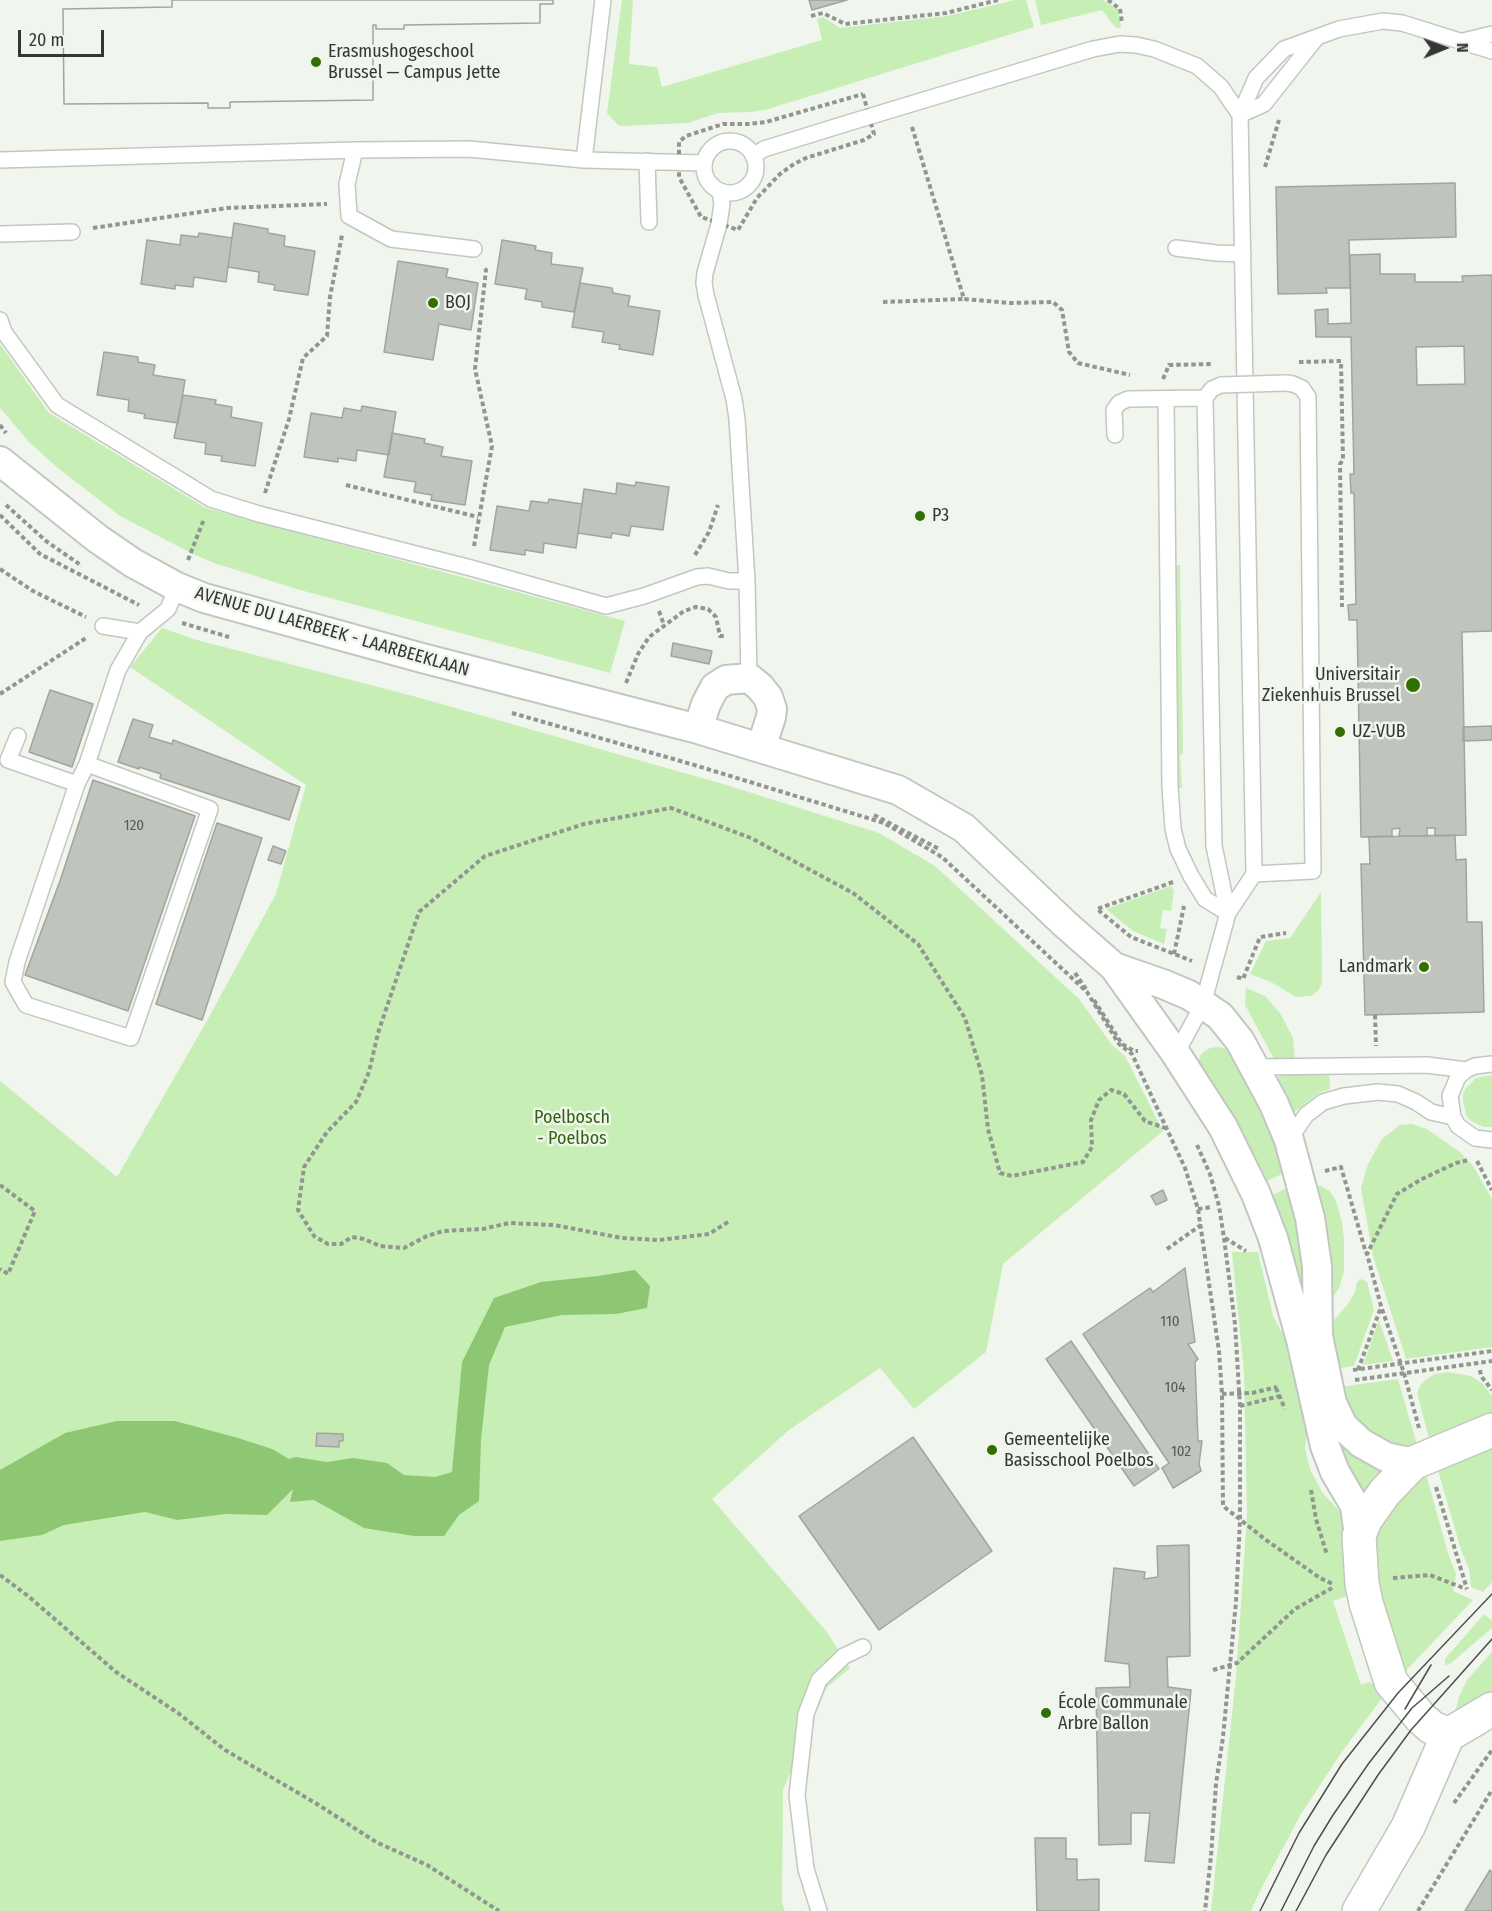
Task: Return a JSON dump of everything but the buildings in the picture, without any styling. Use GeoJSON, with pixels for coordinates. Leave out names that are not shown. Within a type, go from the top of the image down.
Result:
{"type":"FeatureCollection","features":[{"type":"Feature","properties":{"kind":"street","name":"AVENUE DU LAERBEEK - LAARBEEKLAAN"},"geometry":{"type":"LineString","coordinates":[[0,461],[98,539],[134,562],[168,604],[204,598],[698,729],[898,790],[964,828],[1114,967],[1176,1054],[1223,1127],[1259,1203],[1318,1382],[1343,1426],[1360,1443],[1386,1457],[1420,1460]]}},
{"type":"Feature","properties":{"kind":"street"},"geometry":{"type":"LineString","coordinates":[[698,729],[705,704],[715,687],[726,680],[749,678],[768,697],[771,709],[771,717],[761,748]]}},
{"type":"Feature","properties":{"kind":"street","name":"AVENUE DU LAERBEEK - LAARBEEKLAAN"},"geometry":{"type":"LineString","coordinates":[[1114,967],[1175,988],[1220,1016],[1233,1031],[1256,1067],[1274,1104],[1289,1140],[1310,1218],[1314,1241],[1318,1382],[1329,1460],[1355,1506],[1362,1584],[1366,1603],[1391,1682],[1421,1718],[1431,1727],[1448,1735]]}},
{"type":"Feature","properties":{"kind":"street"},"geometry":{"type":"LineString","coordinates":[[1359,1536],[1365,1520],[1385,1492],[1420,1460],[1492,1430]]}},
{"type":"Feature","properties":{"kind":"street"},"geometry":{"type":"LineString","coordinates":[[1359,1911],[1408,1827],[1448,1735],[1492,1709]]}},
{"type":"Feature","properties":{"kind":"lane"},"geometry":{"type":"LineString","coordinates":[[584,160],[603,0]]}},
{"type":"Feature","properties":{"kind":"lane"},"geometry":{"type":"LineString","coordinates":[[1176,1054],[1203,1004],[1228,913],[1254,874],[1240,115],[1256,78],[1284,49],[1363,23],[1383,21],[1402,24],[1492,51]]}},
{"type":"Feature","properties":{"kind":"lane"},"geometry":{"type":"LineString","coordinates":[[1463,41],[1492,34]]}},
{"type":"Feature","properties":{"kind":"lane"},"geometry":{"type":"LineString","coordinates":[[1240,115],[1264,104],[1317,37]]}},
{"type":"Feature","properties":{"kind":"lane"},"geometry":{"type":"LineString","coordinates":[[753,156],[764,149],[1093,49],[1128,44],[1154,49],[1197,66],[1221,87],[1240,115]]}},
{"type":"Feature","properties":{"kind":"lane"},"geometry":{"type":"LineString","coordinates":[[734,142],[742,144],[753,156],[755,174],[745,188],[738,192],[729,194],[720,192],[711,185],[705,175],[704,163],[711,149],[718,144],[734,142]]}},
{"type":"Feature","properties":{"kind":"lane"},"geometry":{"type":"LineString","coordinates":[[0,160],[469,149],[584,160],[704,163]]}},
{"type":"Feature","properties":{"kind":"lane"},"geometry":{"type":"LineString","coordinates":[[355,150],[347,184],[349,209],[391,239],[474,249]]}},
{"type":"Feature","properties":{"kind":"lane"},"geometry":{"type":"LineString","coordinates":[[647,161],[649,222]]}},
{"type":"Feature","properties":{"kind":"lane"},"geometry":{"type":"LineString","coordinates":[[720,192],[722,204],[719,224],[704,283],[734,399],[747,581],[749,678]]}},
{"type":"Feature","properties":{"kind":"lane"},"geometry":{"type":"LineString","coordinates":[[0,234],[72,232]]}},
{"type":"Feature","properties":{"kind":"lane"},"geometry":{"type":"LineString","coordinates":[[1176,248],[1243,254]]}},
{"type":"Feature","properties":{"kind":"lane"},"geometry":{"type":"LineString","coordinates":[[0,320],[4,332],[57,405],[211,499],[259,514],[471,568],[606,606],[644,597],[697,577],[708,576],[729,582],[747,581]]}},
{"type":"Feature","properties":{"kind":"lane"},"geometry":{"type":"LineString","coordinates":[[1228,913],[1214,846],[1205,398],[1221,385],[1286,383],[1302,388],[1308,397],[1313,871],[1254,874]]}},
{"type":"Feature","properties":{"kind":"lane"},"geometry":{"type":"LineString","coordinates":[[1115,435],[1114,410],[1119,403],[1128,399],[1205,398]]}},
{"type":"Feature","properties":{"kind":"lane"},"geometry":{"type":"LineString","coordinates":[[1166,399],[1170,795],[1173,829],[1178,849],[1205,899],[1228,913]]}},
{"type":"Feature","properties":{"kind":"lane"},"geometry":{"type":"LineString","coordinates":[[87,764],[210,809],[131,1038],[26,1005],[13,982],[17,962],[118,670],[140,632],[168,604]]}},
{"type":"Feature","properties":{"kind":"lane"},"geometry":{"type":"LineString","coordinates":[[103,626],[140,632]]}},
{"type":"Feature","properties":{"kind":"lane"},"geometry":{"type":"LineString","coordinates":[[18,736],[8,760],[77,784]]}},
{"type":"Feature","properties":{"kind":"lane"},"geometry":{"type":"LineString","coordinates":[[1452,1117],[1450,1096],[1452,1086],[1458,1077],[1475,1066],[1492,1064]]}},
{"type":"Feature","properties":{"kind":"lane"},"geometry":{"type":"LineString","coordinates":[[1256,1067],[1427,1065],[1466,1070]]}},
{"type":"Feature","properties":{"kind":"lane"},"geometry":{"type":"LineString","coordinates":[[1289,1140],[1306,1115],[1323,1101],[1378,1092],[1398,1094],[1431,1112],[1452,1117],[1466,1133],[1475,1138],[1492,1140]]}},
{"type":"Feature","properties":{"kind":"lane"},"geometry":{"type":"LineString","coordinates":[[819,1911],[806,1869],[797,1795],[806,1714],[819,1680],[843,1656],[863,1647]]}},
{"type":"Feature","properties":{"kind":"path"},"geometry":{"type":"LineString","coordinates":[[811,15],[823,13],[845,24],[946,13],[998,0]]}},
{"type":"Feature","properties":{"kind":"path"},"geometry":{"type":"LineString","coordinates":[[719,224],[738,230],[757,198],[780,174],[794,164],[864,140],[874,134],[869,117]]}},
{"type":"Feature","properties":{"kind":"path"},"geometry":{"type":"LineString","coordinates":[[911,123],[964,299]]}},
{"type":"Feature","properties":{"kind":"path"},"geometry":{"type":"LineString","coordinates":[[72,232],[227,208],[349,209],[330,297],[327,336],[303,358],[289,419],[259,514]]}},
{"type":"Feature","properties":{"kind":"path"},"geometry":{"type":"LineString","coordinates":[[698,227],[701,217]]}},
{"type":"Feature","properties":{"kind":"path"},"geometry":{"type":"LineString","coordinates":[[471,568],[492,446],[475,369],[486,270],[474,249]]}},
{"type":"Feature","properties":{"kind":"path"},"geometry":{"type":"LineString","coordinates":[[883,302],[964,299],[1010,303],[1053,302],[1062,310],[1069,352],[1077,363],[1134,376]]}},
{"type":"Feature","properties":{"kind":"path"},"geometry":{"type":"LineString","coordinates":[[1297,362],[1341,362],[1342,607]]}},
{"type":"Feature","properties":{"kind":"path"},"geometry":{"type":"LineString","coordinates":[[1154,379],[1163,380],[1169,365],[1223,363]]}},
{"type":"Feature","properties":{"kind":"path"},"geometry":{"type":"LineString","coordinates":[[346,485],[478,517]]}},
{"type":"Feature","properties":{"kind":"path"},"geometry":{"type":"LineString","coordinates":[[687,562],[696,555],[709,532],[718,507],[719,496]]}},
{"type":"Feature","properties":{"kind":"path"},"geometry":{"type":"LineString","coordinates":[[168,604],[211,499]]}},
{"type":"Feature","properties":{"kind":"path"},"geometry":{"type":"LineString","coordinates":[[0,500],[46,541],[88,570]]}},
{"type":"Feature","properties":{"kind":"path"},"geometry":{"type":"LineString","coordinates":[[0,515],[40,554],[168,604],[202,625],[235,636],[200,630],[168,604]]}},
{"type":"Feature","properties":{"kind":"path"},"geometry":{"type":"LineString","coordinates":[[0,569],[33,591],[103,626]]}},
{"type":"Feature","properties":{"kind":"path"},"geometry":{"type":"LineString","coordinates":[[0,694],[103,626]]}},
{"type":"Feature","properties":{"kind":"path"},"geometry":{"type":"LineString","coordinates":[[711,764],[506,710],[884,823],[942,857],[1087,992],[1119,1044],[1132,1054],[1169,1130],[1185,1168],[1198,1209],[1220,1351],[1223,1506],[1320,1578],[1337,1586]]}},
{"type":"Feature","properties":{"kind":"path"},"geometry":{"type":"LineString","coordinates":[[728,1222],[709,1234],[659,1240],[622,1238],[554,1225],[509,1222],[483,1229],[442,1231],[404,1248],[380,1246],[352,1237],[341,1244],[328,1244],[314,1236],[298,1210],[304,1167],[327,1132],[356,1102],[369,1072],[378,1032],[419,912],[485,856],[584,824],[671,808],[751,838],[854,892],[918,944],[965,1018],[982,1075],[988,1129],[1000,1173],[1012,1176],[1083,1162],[1092,1147],[1091,1120],[1099,1100],[1111,1090],[1124,1094],[1145,1121],[1169,1130]]}},
{"type":"Feature","properties":{"kind":"path"},"geometry":{"type":"LineString","coordinates":[[864,811],[884,819],[953,859]]}},
{"type":"Feature","properties":{"kind":"path"},"geometry":{"type":"LineString","coordinates":[[1176,888],[1173,882],[1096,909],[1131,937],[1174,957],[1198,964]]}},
{"type":"Feature","properties":{"kind":"path"},"geometry":{"type":"LineString","coordinates":[[1174,957],[1186,899]]}},
{"type":"Feature","properties":{"kind":"path"},"geometry":{"type":"LineString","coordinates":[[1237,977],[1243,979],[1260,937],[1286,933]]}},
{"type":"Feature","properties":{"kind":"path"},"geometry":{"type":"LineString","coordinates":[[1070,967],[1106,1016],[1122,1044],[1134,1051],[1141,1051]]}},
{"type":"Feature","properties":{"kind":"path"},"geometry":{"type":"LineString","coordinates":[[1367,1254],[1397,1194],[1422,1179],[1456,1163],[1476,1158],[1492,1190]]}},
{"type":"Feature","properties":{"kind":"path"},"geometry":{"type":"LineString","coordinates":[[1319,1172],[1341,1167],[1381,1306],[1404,1373],[1420,1460],[1467,1589],[1430,1575],[1386,1579]]}},
{"type":"Feature","properties":{"kind":"path"},"geometry":{"type":"LineString","coordinates":[[0,1185],[35,1211],[8,1274],[0,1269]]}},
{"type":"Feature","properties":{"kind":"path"},"geometry":{"type":"LineString","coordinates":[[1205,1911],[1216,1784],[1231,1666],[1240,1520],[1240,1406],[1235,1324],[1219,1206]]}},
{"type":"Feature","properties":{"kind":"path"},"geometry":{"type":"LineString","coordinates":[[1198,1209],[1212,1207]]}},
{"type":"Feature","properties":{"kind":"path"},"geometry":{"type":"LineString","coordinates":[[1167,1249],[1201,1226]]}},
{"type":"Feature","properties":{"kind":"path"},"geometry":{"type":"LineString","coordinates":[[1358,1370],[1381,1306]]}},
{"type":"Feature","properties":{"kind":"path"},"geometry":{"type":"LineString","coordinates":[[1240,1406],[1280,1396],[1358,1370],[1492,1351]]}},
{"type":"Feature","properties":{"kind":"path"},"geometry":{"type":"LineString","coordinates":[[1222,1394],[1252,1393],[1318,1382],[1492,1361]]}},
{"type":"Feature","properties":{"kind":"path"},"geometry":{"type":"LineString","coordinates":[[1480,1370],[1481,1376],[1492,1390]]}},
{"type":"Feature","properties":{"kind":"path"},"geometry":{"type":"LineString","coordinates":[[1276,1388],[1288,1414]]}},
{"type":"Feature","properties":{"kind":"path"},"geometry":{"type":"LineString","coordinates":[[1310,1489],[1316,1519],[1330,1563]]}},
{"type":"Feature","properties":{"kind":"path"},"geometry":{"type":"LineString","coordinates":[[1333,1574],[1337,1586]]}},
{"type":"Feature","properties":{"kind":"path"},"geometry":{"type":"LineString","coordinates":[[0,1575],[28,1596],[116,1672],[178,1713],[225,1750],[376,1842],[428,1865],[499,1911]]}},
{"type":"Feature","properties":{"kind":"path"},"geometry":{"type":"LineString","coordinates":[[1213,1670],[1237,1663],[1295,1609],[1337,1586]]}},
{"type":"Feature","properties":{"kind":"path"},"geometry":{"type":"LineString","coordinates":[[1418,1911],[1492,1790]]}},
{"type":"Feature","properties":{"kind":"green space"},"geometry":{"type":"Polygon","coordinates":[[[622,0],[633,0],[629,64],[657,67],[662,87],[822,40],[817,19],[823,17],[840,28],[947,16],[1015,0],[1026,0],[1034,27],[765,110],[718,113],[688,123],[619,126],[607,113],[622,0]]]}},
{"type":"Feature","properties":{"kind":"green space"},"geometry":{"type":"Polygon","coordinates":[[[1035,0],[1103,0],[1118,9],[1121,28],[1116,28],[1102,10],[1041,25],[1035,0]]]}},
{"type":"Feature","properties":{"kind":"green space"},"geometry":{"type":"Polygon","coordinates":[[[0,344],[49,413],[206,508],[625,621],[610,673],[300,590],[214,563],[120,516],[59,469],[30,443],[0,408],[0,344]]]}},
{"type":"Feature","properties":{"kind":"green space"},"geometry":{"type":"Polygon","coordinates":[[[1174,565],[1180,565],[1182,788],[1178,788],[1174,565]]]}},
{"type":"Feature","properties":{"kind":"green space","name":"Poelbosch - Poelbos"},"geometry":{"type":"Polygon","coordinates":[[[162,628],[197,640],[413,696],[723,784],[879,833],[935,866],[1079,999],[1112,1045],[1125,1056],[1163,1131],[1003,1264],[986,1352],[914,1409],[880,1368],[789,1430],[712,1499],[827,1632],[850,1668],[827,1687],[783,1790],[782,1903],[785,1911],[0,1911],[0,1081],[117,1177],[204,1026],[276,894],[306,785],[130,667],[162,628]]]}},
{"type":"Feature","properties":{"kind":"green space"},"geometry":{"type":"Polygon","coordinates":[[[1171,886],[1174,891],[1171,911],[1163,910],[1160,928],[1167,929],[1164,944],[1133,931],[1106,909],[1171,886]]]}},
{"type":"Feature","properties":{"kind":"green space"},"geometry":{"type":"Polygon","coordinates":[[[1321,892],[1322,983],[1318,991],[1311,996],[1296,997],[1271,982],[1250,974],[1266,941],[1290,938],[1321,892]]]}},
{"type":"Feature","properties":{"kind":"green space"},"geometry":{"type":"Polygon","coordinates":[[[1246,988],[1265,996],[1280,1013],[1293,1038],[1295,1060],[1274,1059],[1245,1005],[1246,988]]]}},
{"type":"Feature","properties":{"kind":"green space"},"geometry":{"type":"Polygon","coordinates":[[[1217,1047],[1224,1048],[1237,1056],[1288,1171],[1261,1184],[1199,1067],[1199,1058],[1202,1053],[1217,1047]]]}},
{"type":"Feature","properties":{"kind":"green space"},"geometry":{"type":"Polygon","coordinates":[[[1329,1074],[1330,1089],[1319,1093],[1292,1114],[1275,1079],[1281,1075],[1329,1074]]]}},
{"type":"Feature","properties":{"kind":"green space"},"geometry":{"type":"Polygon","coordinates":[[[1492,1075],[1492,1127],[1484,1127],[1471,1121],[1466,1115],[1463,1094],[1476,1078],[1492,1075]]]}},
{"type":"Feature","properties":{"kind":"green space"},"geometry":{"type":"Polygon","coordinates":[[[1412,1124],[1427,1129],[1460,1152],[1473,1166],[1492,1199],[1492,1347],[1406,1359],[1373,1256],[1361,1188],[1368,1164],[1382,1139],[1400,1125],[1412,1124]]]}},
{"type":"Feature","properties":{"kind":"green space"},"geometry":{"type":"Polygon","coordinates":[[[1292,1185],[1309,1319],[1267,1198],[1292,1185]]]}},
{"type":"Feature","properties":{"kind":"green space"},"geometry":{"type":"Polygon","coordinates":[[[1311,1186],[1321,1186],[1330,1191],[1336,1201],[1342,1222],[1344,1271],[1339,1288],[1329,1303],[1311,1186]]]}},
{"type":"Feature","properties":{"kind":"green space"},"geometry":{"type":"Polygon","coordinates":[[[1232,1252],[1258,1252],[1273,1316],[1281,1331],[1290,1341],[1308,1428],[1305,1448],[1310,1469],[1322,1492],[1339,1511],[1345,1509],[1352,1594],[1333,1601],[1361,1685],[1369,1682],[1386,1693],[1341,1753],[1301,1814],[1251,1911],[1211,1911],[1236,1676],[1247,1516],[1244,1372],[1232,1252]]]}},
{"type":"Feature","properties":{"kind":"green space"},"geometry":{"type":"Polygon","coordinates":[[[1361,1279],[1367,1282],[1374,1310],[1354,1366],[1334,1369],[1328,1327],[1348,1304],[1355,1292],[1357,1282],[1361,1279]]]}},
{"type":"Feature","properties":{"kind":"green space"},"geometry":{"type":"Polygon","coordinates":[[[1379,1320],[1393,1361],[1363,1365],[1379,1320]]]}},
{"type":"Feature","properties":{"kind":"green space"},"geometry":{"type":"Polygon","coordinates":[[[1448,1372],[1471,1376],[1483,1384],[1492,1396],[1492,1420],[1431,1446],[1417,1393],[1421,1384],[1428,1378],[1435,1374],[1448,1372]]]}},
{"type":"Feature","properties":{"kind":"green space"},"geometry":{"type":"Polygon","coordinates":[[[1398,1379],[1418,1448],[1396,1444],[1356,1423],[1339,1387],[1398,1379]]]}},
{"type":"Feature","properties":{"kind":"green space"},"geometry":{"type":"Polygon","coordinates":[[[1336,1438],[1384,1469],[1366,1494],[1358,1490],[1336,1438]]]}},
{"type":"Feature","properties":{"kind":"green space"},"geometry":{"type":"Polygon","coordinates":[[[1492,1442],[1492,1582],[1483,1592],[1471,1587],[1469,1569],[1461,1550],[1437,1467],[1492,1442]]]}},
{"type":"Feature","properties":{"kind":"green space"},"geometry":{"type":"Polygon","coordinates":[[[1426,1474],[1456,1574],[1453,1591],[1473,1600],[1401,1676],[1396,1665],[1372,1552],[1377,1530],[1388,1508],[1426,1474]]]}},
{"type":"Feature","properties":{"kind":"green space"},"geometry":{"type":"Polygon","coordinates":[[[1484,1614],[1492,1621],[1492,1628],[1450,1664],[1445,1665],[1445,1659],[1484,1614]]]}},
{"type":"Feature","properties":{"kind":"green space"},"geometry":{"type":"Polygon","coordinates":[[[1492,1652],[1492,1699],[1455,1712],[1467,1680],[1492,1652]]]}},
{"type":"Feature","properties":{"kind":"shaded area"},"geometry":{"type":"Polygon","coordinates":[[[635,1270],[650,1286],[647,1308],[616,1314],[562,1315],[505,1327],[489,1365],[481,1440],[479,1501],[459,1515],[444,1536],[414,1536],[364,1528],[314,1500],[290,1502],[293,1489],[267,1515],[226,1514],[177,1520],[145,1512],[64,1525],[42,1535],[0,1541],[0,1470],[65,1433],[117,1421],[175,1421],[272,1449],[289,1459],[296,1457],[327,1462],[353,1458],[387,1463],[404,1475],[435,1477],[452,1472],[462,1362],[494,1298],[541,1282],[635,1270]]]}},
{"type":"Feature","properties":{"kind":"tram line"},"geometry":{"type":"LineString","coordinates":[[1260,1911],[1299,1833],[1342,1764],[1398,1693],[1492,1594]]}},
{"type":"Feature","properties":{"kind":"tram line"},"geometry":{"type":"LineString","coordinates":[[1296,1911],[1326,1855],[1378,1775],[1411,1730],[1492,1639]]}},
{"type":"Feature","properties":{"kind":"tram line"},"geometry":{"type":"LineString","coordinates":[[1405,1709],[1431,1665]]}},
{"type":"Feature","properties":{"kind":"tram line"},"geometry":{"type":"LineString","coordinates":[[1281,1911],[1314,1846],[1369,1763],[1412,1708],[1449,1676]]}},
{"type":"Feature","properties":{"kind":"place","name":"Erasmushogeschool Brussel — Campus Jette"},"geometry":{"type":"Point","coordinates":[316,62]}},
{"type":"Feature","properties":{"kind":"place","name":"BOJ"},"geometry":{"type":"Point","coordinates":[433,303]}},
{"type":"Feature","properties":{"kind":"place","name":"P3"},"geometry":{"type":"Point","coordinates":[920,516]}},
{"type":"Feature","properties":{"kind":"place","name":"Universitair Ziekenhuis Brussel"},"geometry":{"type":"Point","coordinates":[1413,685]}},
{"type":"Feature","properties":{"kind":"place","name":"UZ-VUB"},"geometry":{"type":"Point","coordinates":[1340,732]}},
{"type":"Feature","properties":{"kind":"place","name":"Landmark"},"geometry":{"type":"Point","coordinates":[1424,967]}},
{"type":"Feature","properties":{"kind":"place","name":"Gemeentelijke Basisschool Poelbos"},"geometry":{"type":"Point","coordinates":[992,1450]}},
{"type":"Feature","properties":{"kind":"place","name":"École Communale Arbre Ballon"},"geometry":{"type":"Point","coordinates":[1046,1713]}}]}
